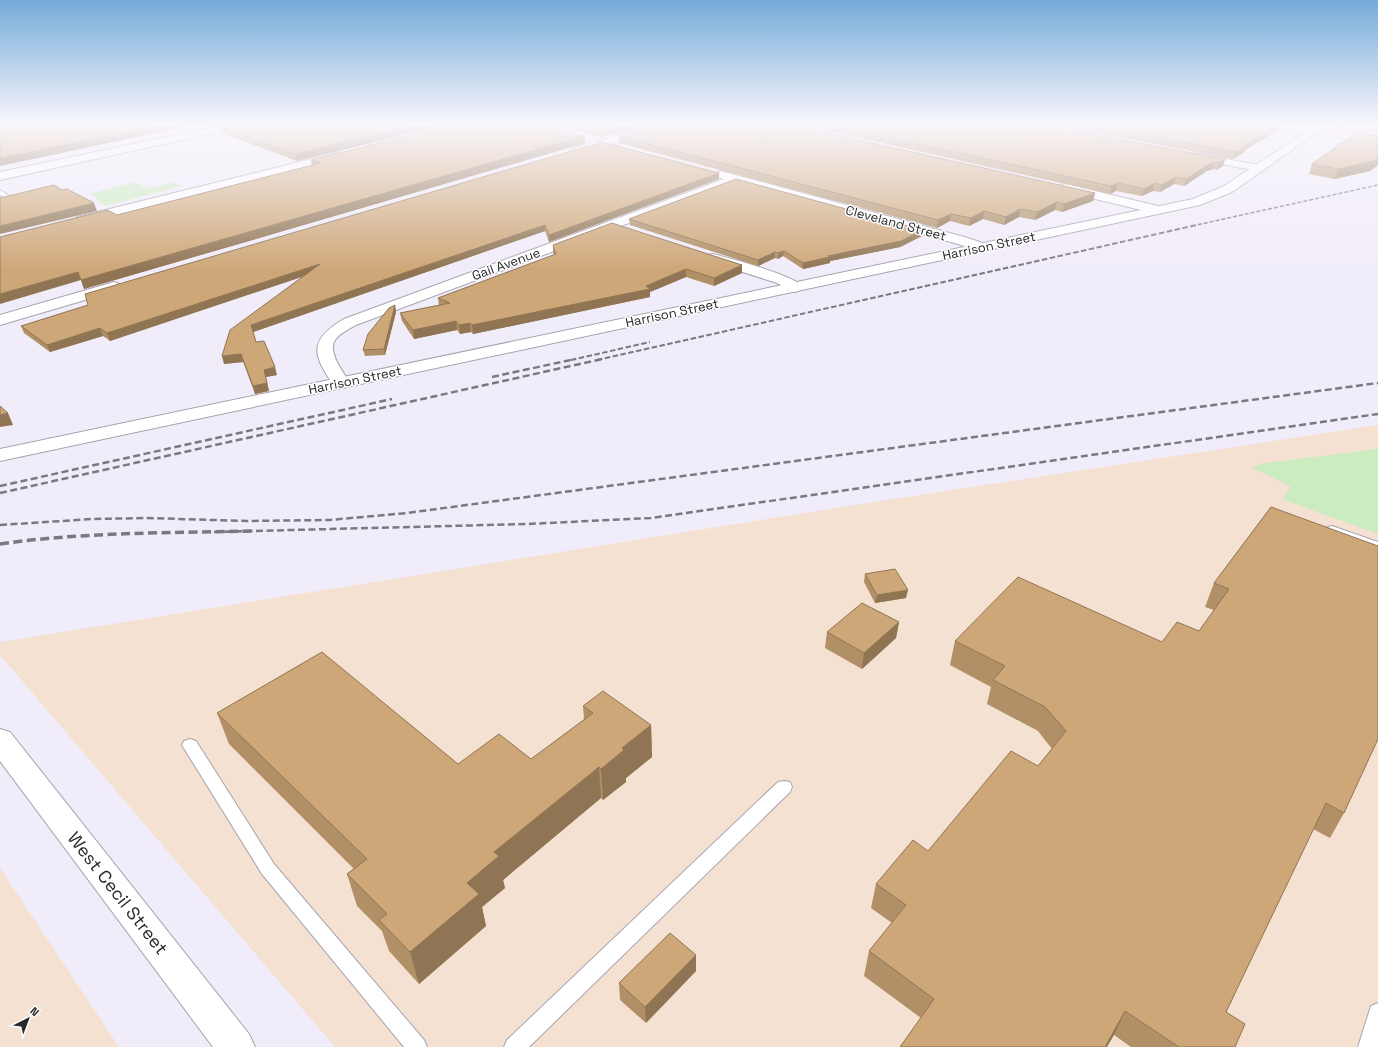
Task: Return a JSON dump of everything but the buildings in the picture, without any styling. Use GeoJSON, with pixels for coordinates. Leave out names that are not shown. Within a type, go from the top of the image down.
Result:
{"type":"FeatureCollection","features":[{"type":"Feature","properties":{"kind":"street"},"geometry":{"type":"LineString","coordinates":[[0,176],[15,173]]}},
{"type":"Feature","properties":{"kind":"street"},"geometry":{"type":"LineString","coordinates":[[68,223],[267,173]]}},
{"type":"Feature","properties":{"kind":"street","name":"Cleveland Street"},"geometry":{"type":"LineString","coordinates":[[712,173],[963,241],[980,247]]}},
{"type":"Feature","properties":{"kind":"street","name":"Harrison Street"},"geometry":{"type":"LineString","coordinates":[[0,455],[1196,202],[1220,194],[1251,173]]}},
{"type":"Feature","properties":{"kind":"street","name":"Gail Avenue"},"geometry":{"type":"LineString","coordinates":[[341,383],[324,352],[324,346],[332,333],[340,327],[736,179]]}},
{"type":"Feature","properties":{"kind":"street"},"geometry":{"type":"LineString","coordinates":[[1054,186],[1158,210]]}},
{"type":"Feature","properties":{"kind":"street"},"geometry":{"type":"LineString","coordinates":[[612,225],[636,233]]}},
{"type":"Feature","properties":{"kind":"street"},"geometry":{"type":"LineString","coordinates":[[700,254],[782,280],[795,287]]}},
{"type":"Feature","properties":{"kind":"street"},"geometry":{"type":"LineString","coordinates":[[0,320],[129,282]]}},
{"type":"Feature","properties":{"kind":"street","name":"West Cecil Street"},"geometry":{"type":"LineString","coordinates":[[0,740],[236,1047]]}},
{"type":"Feature","properties":{"kind":"lane"},"geometry":{"type":"LineString","coordinates":[[0,192],[9,198]]}},
{"type":"Feature","properties":{"kind":"lane"},"geometry":{"type":"LineString","coordinates":[[1319,525],[1378,546]]}},
{"type":"Feature","properties":{"kind":"lane"},"geometry":{"type":"LineString","coordinates":[[190,745],[268,868],[416,1047]]}},
{"type":"Feature","properties":{"kind":"lane"},"geometry":{"type":"LineString","coordinates":[[514,1047],[784,786]]}},
{"type":"Feature","properties":{"kind":"lane"},"geometry":{"type":"LineString","coordinates":[[1368,1047],[1378,1013]]}},
{"type":"Feature","properties":{"kind":"shaded area"},"geometry":{"type":"Polygon","coordinates":[[[1378,425],[1378,1047],[335,1047],[0,655],[0,642],[854,505],[1378,425]]]}},
{"type":"Feature","properties":{"kind":"shaded area"},"geometry":{"type":"Polygon","coordinates":[[[0,868],[119,1047],[0,1047],[0,868]]]}},
{"type":"Feature","properties":{"kind":"green space"},"geometry":{"type":"Polygon","coordinates":[[[135,182],[147,188],[174,182],[183,186],[105,206],[99,202],[96,197],[89,194],[135,182]]]}},
{"type":"Feature","properties":{"kind":"green space"},"geometry":{"type":"Polygon","coordinates":[[[1378,449],[1378,534],[1282,499],[1291,487],[1251,467],[1265,463],[1378,449]]]}},
{"type":"Feature","properties":{"kind":"railway"},"geometry":{"type":"LineString","coordinates":[[1192,226],[1378,185]]}},
{"type":"Feature","properties":{"kind":"railway"},"geometry":{"type":"LineString","coordinates":[[597,360],[1197,225]]}},
{"type":"Feature","properties":{"kind":"railway"},"geometry":{"type":"LineString","coordinates":[[571,360],[650,342]]}},
{"type":"Feature","properties":{"kind":"railway"},"geometry":{"type":"LineString","coordinates":[[492,377],[575,359]]}},
{"type":"Feature","properties":{"kind":"railway"},"geometry":{"type":"LineString","coordinates":[[0,493],[602,359]]}},
{"type":"Feature","properties":{"kind":"railway"},"geometry":{"type":"LineString","coordinates":[[0,525],[92,519],[147,518],[247,521],[329,520],[407,513],[1378,383]]}},
{"type":"Feature","properties":{"kind":"railway"},"geometry":{"type":"LineString","coordinates":[[0,486],[392,399]]}},
{"type":"Feature","properties":{"kind":"railway"},"geometry":{"type":"LineString","coordinates":[[214,532],[527,524],[651,518],[1378,414]]}},
{"type":"Feature","properties":{"kind":"railway"},"geometry":{"type":"LineString","coordinates":[[0,544],[94,535],[252,531]]}}]}
